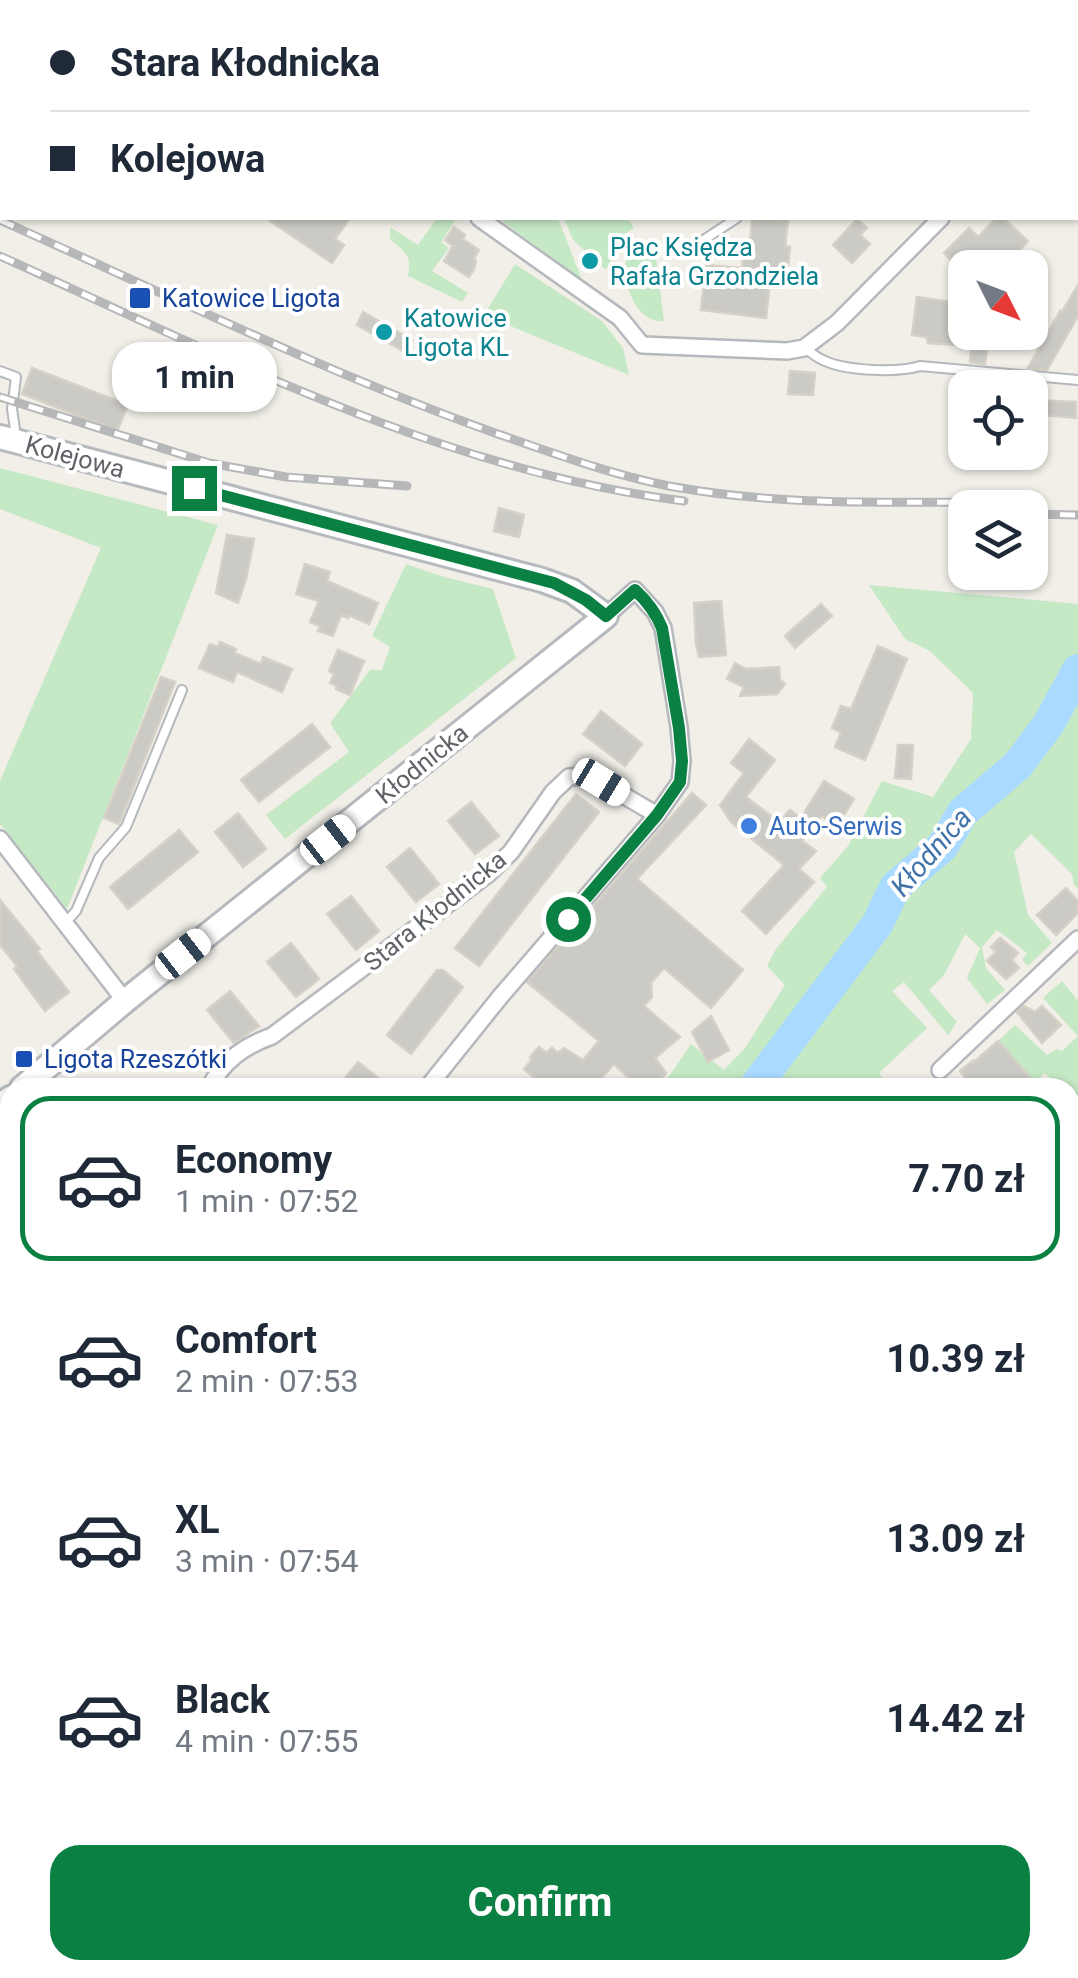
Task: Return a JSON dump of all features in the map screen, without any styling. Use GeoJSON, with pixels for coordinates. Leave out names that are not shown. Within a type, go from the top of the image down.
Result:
{"type":"FeatureCollection","features":[{"type":"Feature","properties":{"kind":"street"},"geometry":{"type":"LineString","coordinates":[[485,220],[620,318],[642,345],[788,351],[804,348],[837,324],[939,220]]}},
{"type":"Feature","properties":{"kind":"street","name":"Kolejowa"},"geometry":{"type":"LineString","coordinates":[[6,439],[542,580],[572,591],[606,616]]}},
{"type":"Feature","properties":{"kind":"street","name":"Kłodnicka"},"geometry":{"type":"LineString","coordinates":[[34,1078],[635,590],[655,612],[662,628],[679,728],[680,782],[657,815]]}},
{"type":"Feature","properties":{"kind":"street","name":"Stara Kłodnicka"},"geometry":{"type":"LineString","coordinates":[[216,1078],[251,1043],[272,1036],[488,874],[511,852],[553,792],[569,777],[586,776],[601,782],[657,815]]}},
{"type":"Feature","properties":{"kind":"street"},"geometry":{"type":"LineString","coordinates":[[435,1078],[657,815]]}},
{"type":"Feature","properties":{"kind":"street"},"geometry":{"type":"LineString","coordinates":[[0,839],[125,1001]]}},
{"type":"Feature","properties":{"kind":"street"},"geometry":{"type":"LineString","coordinates":[[940,1070],[1078,938]]}},
{"type":"Feature","properties":{"kind":"lane"},"geometry":{"type":"LineString","coordinates":[[702,241],[734,220]]}},
{"type":"Feature","properties":{"kind":"lane"},"geometry":{"type":"LineString","coordinates":[[804,348],[826,362],[901,372],[920,366],[1078,380]]}},
{"type":"Feature","properties":{"kind":"lane"},"geometry":{"type":"LineString","coordinates":[[0,371],[16,377],[12,409],[15,429],[6,439]]}},
{"type":"Feature","properties":{"kind":"lane"},"geometry":{"type":"LineString","coordinates":[[65,923],[76,911],[99,858],[126,827],[182,690]]}},
{"type":"Feature","properties":{"kind":"green space"},"geometry":{"type":"Polygon","coordinates":[[[436,220],[455,221],[441,242],[449,248],[432,271],[468,293],[462,302],[408,276],[408,258],[390,239],[390,227],[418,245],[436,220]]]}},
{"type":"Feature","properties":{"kind":"green space"},"geometry":{"type":"Polygon","coordinates":[[[501,220],[558,220],[582,280],[501,220]]]}},
{"type":"Feature","properties":{"kind":"green space"},"geometry":{"type":"Polygon","coordinates":[[[565,220],[629,220],[634,228],[616,242],[611,264],[605,269],[573,240],[565,220]]]}},
{"type":"Feature","properties":{"kind":"green space"},"geometry":{"type":"Polygon","coordinates":[[[631,248],[655,249],[664,321],[644,314],[630,294],[625,269],[631,248]]]}},
{"type":"Feature","properties":{"kind":"green space"},"geometry":{"type":"Polygon","coordinates":[[[515,264],[602,321],[623,348],[629,375],[484,315],[515,264]]]}},
{"type":"Feature","properties":{"kind":"green space"},"geometry":{"type":"Polygon","coordinates":[[[0,468],[218,525],[67,909],[0,824],[0,781],[101,548],[0,509],[0,468]]]}},
{"type":"Feature","properties":{"kind":"green space"},"geometry":{"type":"Polygon","coordinates":[[[406,564],[493,589],[516,658],[285,839],[266,815],[349,752],[330,723],[370,670],[382,670],[390,647],[372,636],[406,564]]]}},
{"type":"Feature","properties":{"kind":"green space"},"geometry":{"type":"Polygon","coordinates":[[[869,585],[1078,604],[1078,889],[1072,874],[1031,834],[1014,852],[1028,915],[1052,943],[1028,966],[1022,960],[1027,953],[997,930],[982,947],[986,968],[1005,990],[987,1004],[967,978],[980,948],[965,934],[944,975],[929,990],[957,1022],[948,1035],[904,982],[892,991],[927,1028],[879,1073],[883,1078],[667,1078],[691,1044],[724,1070],[745,1048],[785,985],[767,966],[776,949],[827,887],[820,878],[848,846],[882,781],[933,797],[971,739],[973,693],[930,651],[905,639],[869,585]]]}},
{"type":"Feature","properties":{"kind":"green space"},"geometry":{"type":"Polygon","coordinates":[[[1062,981],[1078,1001],[1078,1036],[1043,998],[1062,981]]]}},
{"type":"Feature","properties":{"kind":"green space"},"geometry":{"type":"Polygon","coordinates":[[[1015,1025],[1047,1055],[1057,1049],[1062,1051],[1078,1036],[1078,1078],[1050,1078],[1045,1073],[1040,1078],[1013,1078],[978,1060],[1015,1025]]]}},
{"type":"Feature","properties":{"kind":"building"},"geometry":{"type":"Polygon","coordinates":[[[269,220],[349,220],[335,239],[344,245],[332,263],[269,220]]]}},
{"type":"Feature","properties":{"kind":"building"},"geometry":{"type":"Polygon","coordinates":[[[752,220],[788,221],[788,266],[783,266],[781,281],[770,279],[766,318],[701,310],[706,265],[742,268],[745,242],[750,243],[752,220]]]}},
{"type":"Feature","properties":{"kind":"building"},"geometry":{"type":"Polygon","coordinates":[[[856,220],[867,228],[860,235],[870,244],[852,263],[833,245],[856,220]]]}},
{"type":"Feature","properties":{"kind":"building"},"geometry":{"type":"Polygon","coordinates":[[[994,220],[1005,220],[1028,241],[1020,250],[948,250],[948,257],[944,253],[969,228],[978,237],[994,220]]]}},
{"type":"Feature","properties":{"kind":"building"},"geometry":{"type":"Polygon","coordinates":[[[454,227],[479,250],[469,277],[444,261],[453,246],[445,240],[454,227]]]}},
{"type":"Feature","properties":{"kind":"building"},"geometry":{"type":"Polygon","coordinates":[[[1078,285],[1078,316],[1047,370],[1028,368],[1038,350],[1048,350],[1048,332],[1078,285]]]}},
{"type":"Feature","properties":{"kind":"building"},"geometry":{"type":"Polygon","coordinates":[[[917,297],[948,302],[948,344],[928,343],[927,337],[912,335],[917,297]]]}},
{"type":"Feature","properties":{"kind":"building","name":"Katowice Ligota KL"},"geometry":{"type":"Polygon","coordinates":[[[363,312],[412,340],[405,352],[357,325],[363,312]]]}},
{"type":"Feature","properties":{"kind":"building"},"geometry":{"type":"Polygon","coordinates":[[[971,350],[987,350],[985,364],[970,362],[971,350]]]}},
{"type":"Feature","properties":{"kind":"building"},"geometry":{"type":"Polygon","coordinates":[[[32,368],[128,405],[117,431],[22,394],[32,368]]]}},
{"type":"Feature","properties":{"kind":"building"},"geometry":{"type":"Polygon","coordinates":[[[790,371],[815,373],[813,395],[788,394],[790,371]]]}},
{"type":"Feature","properties":{"kind":"building"},"geometry":{"type":"Polygon","coordinates":[[[1048,401],[1076,402],[1076,418],[1048,416],[1048,401]]]}},
{"type":"Feature","properties":{"kind":"building"},"geometry":{"type":"Polygon","coordinates":[[[499,508],[524,515],[519,537],[494,531],[499,508]]]}},
{"type":"Feature","properties":{"kind":"building"},"geometry":{"type":"Polygon","coordinates":[[[227,535],[254,539],[238,603],[216,593],[227,535]]]}},
{"type":"Feature","properties":{"kind":"building"},"geometry":{"type":"Polygon","coordinates":[[[305,564],[330,572],[327,581],[378,603],[369,624],[341,615],[333,636],[318,631],[320,626],[310,622],[319,601],[296,594],[305,564]]]}},
{"type":"Feature","properties":{"kind":"building"},"geometry":{"type":"Polygon","coordinates":[[[721,601],[726,655],[699,657],[694,603],[721,601]]]}},
{"type":"Feature","properties":{"kind":"building"},"geometry":{"type":"Polygon","coordinates":[[[821,604],[832,616],[795,648],[785,636],[821,604]]]}},
{"type":"Feature","properties":{"kind":"building"},"geometry":{"type":"Polygon","coordinates":[[[220,642],[236,649],[234,653],[261,664],[263,657],[292,669],[282,692],[237,672],[233,682],[199,668],[210,644],[218,647],[220,642]]]}},
{"type":"Feature","properties":{"kind":"building"},"geometry":{"type":"Polygon","coordinates":[[[878,646],[907,659],[865,760],[835,747],[841,733],[832,728],[841,706],[851,709],[878,646]]]}},
{"type":"Feature","properties":{"kind":"building"},"geometry":{"type":"Polygon","coordinates":[[[338,650],[364,661],[350,695],[330,683],[334,674],[329,671],[338,650]]]}},
{"type":"Feature","properties":{"kind":"building"},"geometry":{"type":"Polygon","coordinates":[[[735,663],[746,669],[779,667],[780,680],[785,684],[777,694],[740,696],[744,687],[727,679],[735,663]]]}},
{"type":"Feature","properties":{"kind":"building"},"geometry":{"type":"Polygon","coordinates":[[[161,677],[175,682],[119,824],[104,818],[161,677]]]}},
{"type":"Feature","properties":{"kind":"building"},"geometry":{"type":"Polygon","coordinates":[[[601,711],[642,744],[625,766],[583,734],[601,711]]]}},
{"type":"Feature","properties":{"kind":"building"},"geometry":{"type":"Polygon","coordinates":[[[312,724],[330,747],[259,802],[241,780],[312,724]]]}},
{"type":"Feature","properties":{"kind":"building"},"geometry":{"type":"Polygon","coordinates":[[[749,739],[775,760],[746,797],[779,822],[790,810],[801,818],[824,781],[854,799],[837,826],[822,816],[802,841],[816,851],[799,869],[814,882],[766,934],[742,911],[784,865],[731,822],[720,805],[744,773],[731,763],[749,739]]]}},
{"type":"Feature","properties":{"kind":"building"},"geometry":{"type":"Polygon","coordinates":[[[898,745],[913,745],[911,779],[895,778],[898,745]]]}},
{"type":"Feature","properties":{"kind":"building"},"geometry":{"type":"Polygon","coordinates":[[[692,793],[706,805],[637,879],[743,970],[711,1008],[664,968],[651,983],[652,997],[644,1006],[680,1037],[655,1058],[666,1073],[662,1078],[629,1078],[614,1064],[602,1078],[534,1078],[524,1069],[539,1047],[546,1053],[552,1048],[558,1053],[564,1048],[583,1060],[599,1041],[527,982],[692,793]]]}},
{"type":"Feature","properties":{"kind":"building"},"geometry":{"type":"Polygon","coordinates":[[[576,794],[599,812],[479,966],[455,948],[576,794]]]}},
{"type":"Feature","properties":{"kind":"building"},"geometry":{"type":"Polygon","coordinates":[[[471,802],[499,836],[475,854],[448,821],[471,802]]]}},
{"type":"Feature","properties":{"kind":"building"},"geometry":{"type":"Polygon","coordinates":[[[238,813],[266,849],[243,867],[215,832],[238,813]]]}},
{"type":"Feature","properties":{"kind":"building"},"geometry":{"type":"Polygon","coordinates":[[[179,830],[198,852],[128,909],[110,887],[179,830]]]}},
{"type":"Feature","properties":{"kind":"building"},"geometry":{"type":"Polygon","coordinates":[[[410,848],[439,884],[416,902],[387,867],[410,848]]]}},
{"type":"Feature","properties":{"kind":"building"},"geometry":{"type":"Polygon","coordinates":[[[1066,888],[1078,901],[1078,913],[1056,935],[1037,915],[1066,888]]]}},
{"type":"Feature","properties":{"kind":"building"},"geometry":{"type":"Polygon","coordinates":[[[351,896],[379,931],[356,950],[327,914],[351,896]]]}},
{"type":"Feature","properties":{"kind":"building"},"geometry":{"type":"Polygon","coordinates":[[[0,900],[69,992],[45,1011],[0,945],[0,900]]]}},
{"type":"Feature","properties":{"kind":"building"},"geometry":{"type":"Polygon","coordinates":[[[1000,938],[1018,953],[1012,960],[1019,968],[1006,979],[987,961],[996,952],[991,947],[1000,938]]]}},
{"type":"Feature","properties":{"kind":"building"},"geometry":{"type":"Polygon","coordinates":[[[291,943],[319,979],[296,997],[267,962],[291,943]]]}},
{"type":"Feature","properties":{"kind":"building"},"geometry":{"type":"Polygon","coordinates":[[[437,970],[443,970],[463,987],[411,1054],[387,1035],[437,970]]]}},
{"type":"Feature","properties":{"kind":"building"},"geometry":{"type":"Polygon","coordinates":[[[230,991],[259,1026],[234,1043],[207,1010],[230,991]]]}},
{"type":"Feature","properties":{"kind":"building"},"geometry":{"type":"Polygon","coordinates":[[[1024,1006],[1035,1012],[1042,1006],[1061,1025],[1042,1043],[1017,1012],[1024,1006]]]}},
{"type":"Feature","properties":{"kind":"building"},"geometry":{"type":"Polygon","coordinates":[[[711,1016],[729,1050],[708,1062],[692,1032],[711,1016]]]}},
{"type":"Feature","properties":{"kind":"building"},"geometry":{"type":"Polygon","coordinates":[[[998,1041],[1030,1078],[965,1078],[960,1071],[998,1041]]]}},
{"type":"Feature","properties":{"kind":"building"},"geometry":{"type":"Polygon","coordinates":[[[358,1062],[378,1078],[345,1078],[358,1062]]]}},
{"type":"Feature","properties":{"kind":"waterway","name":"Kłodnica"},"geometry":{"type":"LineString","coordinates":[[762,1078],[878,923],[895,887],[942,847],[963,812],[1017,766],[1048,725],[1078,670]]}},
{"type":"Feature","properties":{"kind":"railway"},"geometry":{"type":"LineString","coordinates":[[0,220],[369,385],[581,462],[669,486],[750,497],[948,502]]}},
{"type":"Feature","properties":{"kind":"railway"},"geometry":{"type":"LineString","coordinates":[[0,256],[249,369],[419,436],[506,464],[594,486],[684,501]]}},
{"type":"Feature","properties":{"kind":"railway"},"geometry":{"type":"LineString","coordinates":[[0,397],[209,463],[286,477],[407,486]]}},
{"type":"Feature","properties":{"kind":"railway"},"geometry":{"type":"LineString","coordinates":[[1048,514],[1078,515]]}},
{"type":"Feature","properties":{"kind":"place","name":"Plac Księdza Rafała Grzondziela"},"geometry":{"type":"Point","coordinates":[590,261]}},
{"type":"Feature","properties":{"kind":"place","name":"Katowice Ligota"},"geometry":{"type":"Point","coordinates":[140,298]}},
{"type":"Feature","properties":{"kind":"place","name":"Katowice Ligota KL"},"geometry":{"type":"Point","coordinates":[384,332]}},
{"type":"Feature","properties":{"kind":"place","name":"Auto-Serwis"},"geometry":{"type":"Point","coordinates":[749,826]}},
{"type":"Feature","properties":{"kind":"place","name":"Ligota Rzeszótki"},"geometry":{"type":"Point","coordinates":[24,1059]}},
{"type":"Feature","properties":{"kind":"route"},"geometry":{"type":"LineString","coordinates":[[194,488],[554,583],[606,616],[635,590],[644,598],[662,628],[679,728],[680,782],[657,815],[568,919]]}}]}
